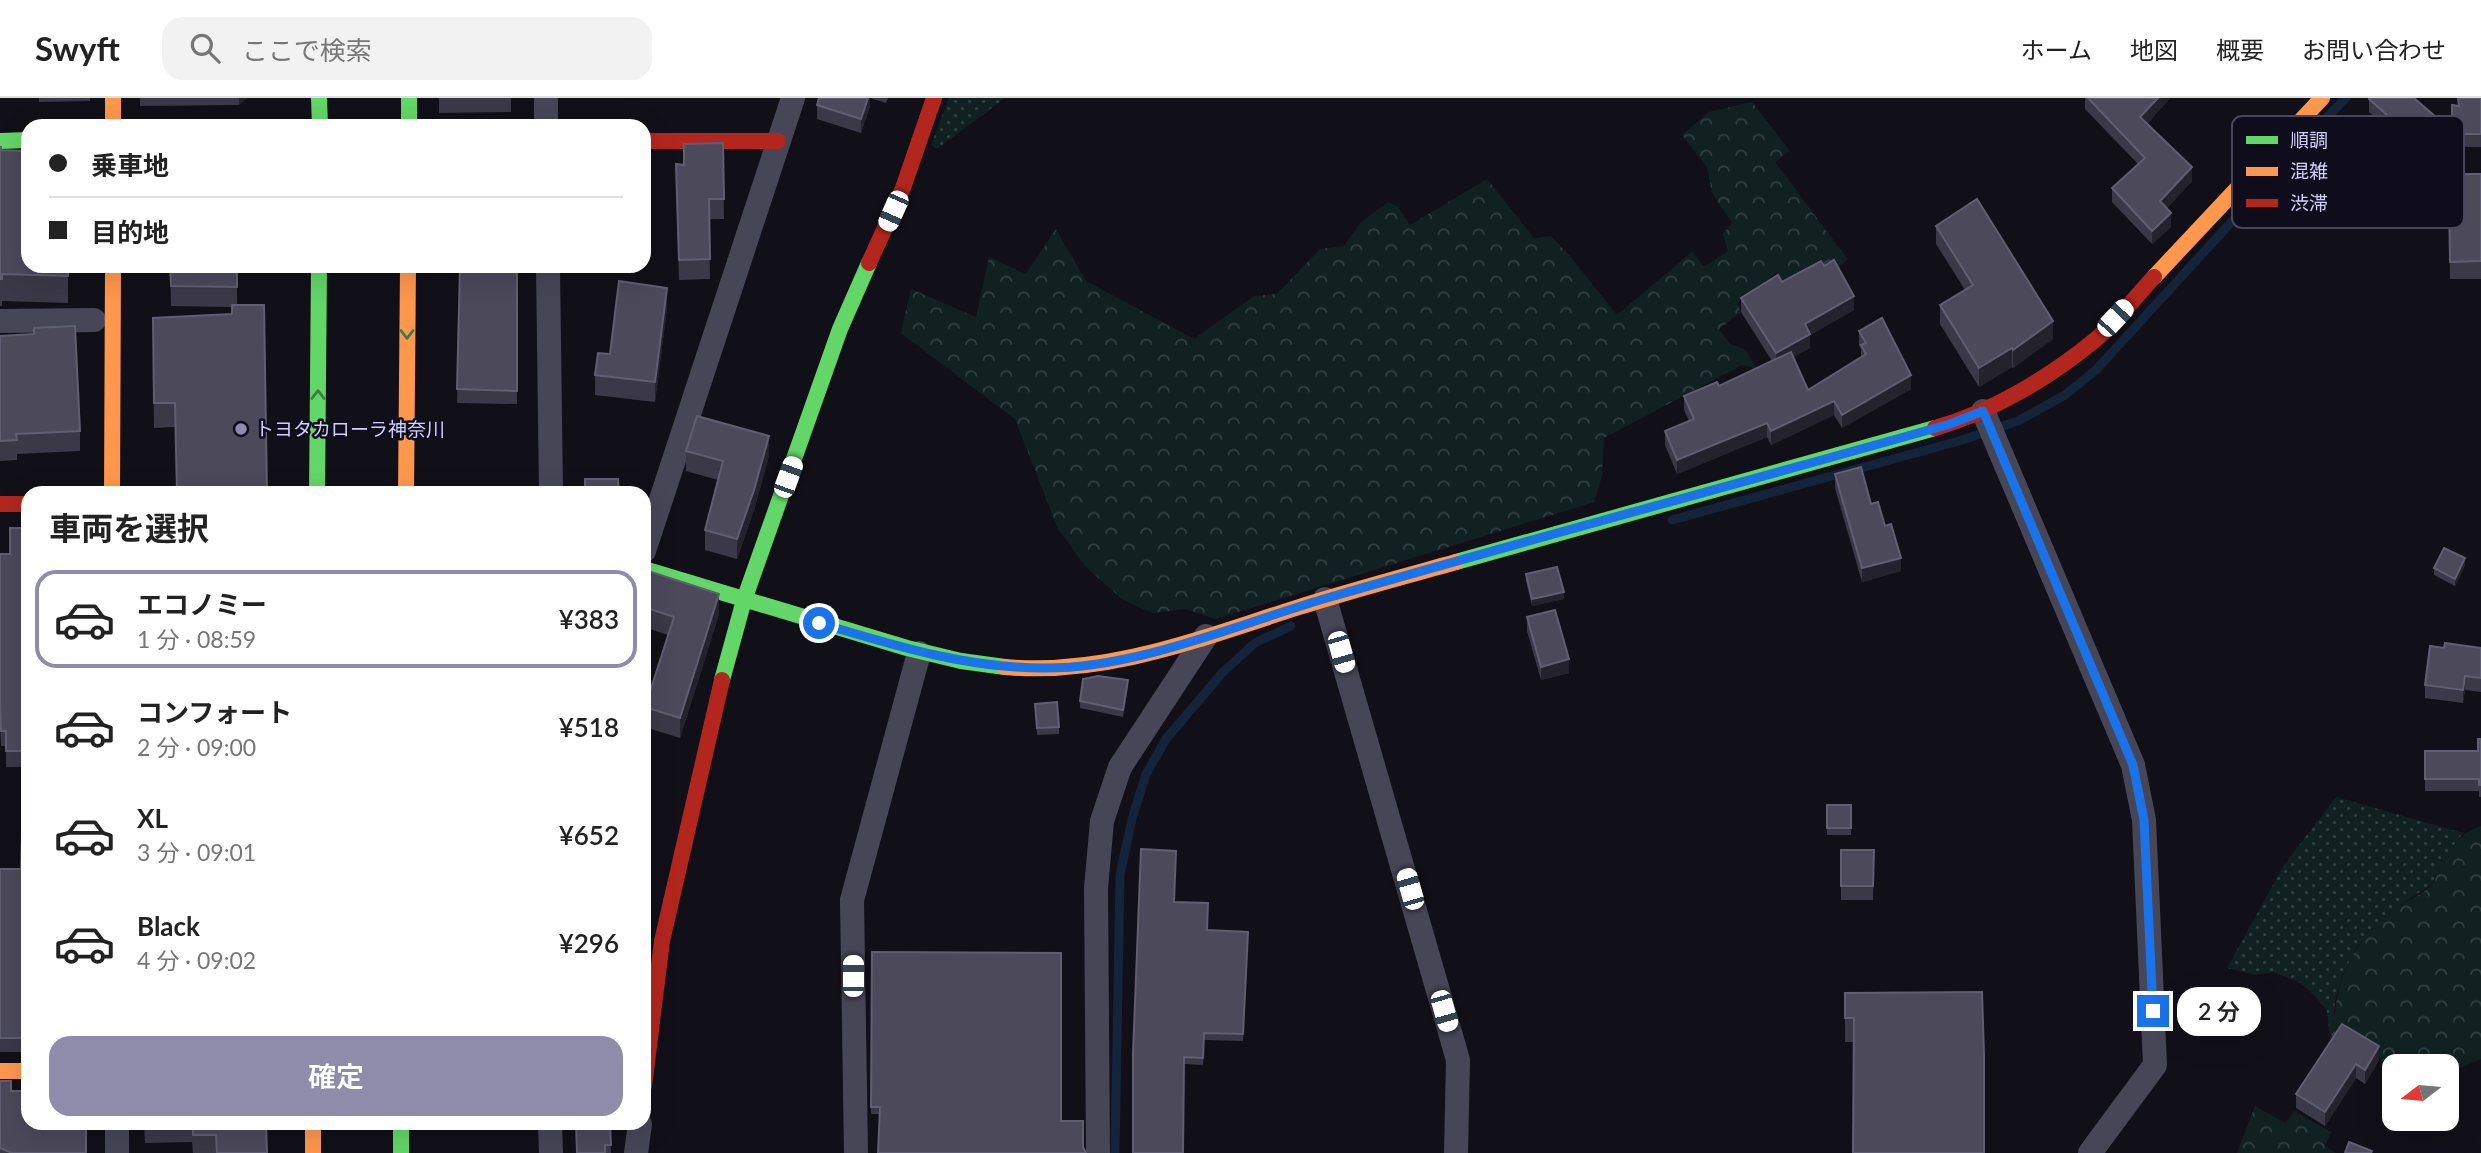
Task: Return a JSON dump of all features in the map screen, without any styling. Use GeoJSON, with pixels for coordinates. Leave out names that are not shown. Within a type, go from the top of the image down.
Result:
{"type":"FeatureCollection","features":[{"type":"Feature","properties":{"kind":"street"},"geometry":{"type":"LineString","coordinates":[[113,98],[114,119]]}},
{"type":"Feature","properties":{"kind":"street"},"geometry":{"type":"LineString","coordinates":[[319,98],[320,119]]}},
{"type":"Feature","properties":{"kind":"street"},"geometry":{"type":"LineString","coordinates":[[409,98],[409,119]]}},
{"type":"Feature","properties":{"kind":"street"},"geometry":{"type":"LineString","coordinates":[[546,98],[546,119]]}},
{"type":"Feature","properties":{"kind":"street"},"geometry":{"type":"LineString","coordinates":[[651,530],[793,98]]}},
{"type":"Feature","properties":{"kind":"street"},"geometry":{"type":"LineString","coordinates":[[651,1030],[662,941],[712,718],[744,600],[840,329],[903,188],[934,98]]}},
{"type":"Feature","properties":{"kind":"street"},"geometry":{"type":"LineString","coordinates":[[2305,116],[2322,98]]}},
{"type":"Feature","properties":{"kind":"street"},"geometry":{"type":"LineString","coordinates":[[0,141],[21,140]]}},
{"type":"Feature","properties":{"kind":"street"},"geometry":{"type":"LineString","coordinates":[[651,141],[778,141]]}},
{"type":"Feature","properties":{"kind":"street"},"geometry":{"type":"LineString","coordinates":[[651,571],[919,653],[999,666],[1045,668],[1094,664],[1142,654],[1325,599],[1950,424],[1984,412],[2060,366],[2096,338],[2232,194]]}},
{"type":"Feature","properties":{"kind":"street"},"geometry":{"type":"LineString","coordinates":[[112,486],[113,273]]}},
{"type":"Feature","properties":{"kind":"street"},"geometry":{"type":"LineString","coordinates":[[317,486],[319,273]]}},
{"type":"Feature","properties":{"kind":"street"},"geometry":{"type":"LineString","coordinates":[[406,486],[408,273]]}},
{"type":"Feature","properties":{"kind":"street"},"geometry":{"type":"LineString","coordinates":[[548,273],[551,486]]}},
{"type":"Feature","properties":{"kind":"street"},"geometry":{"type":"LineString","coordinates":[[0,320],[94,320]]}},
{"type":"Feature","properties":{"kind":"street"},"geometry":{"type":"LineString","coordinates":[[1984,412],[2133,765],[2144,820],[2155,1065],[2090,1153]]}},
{"type":"Feature","properties":{"kind":"street"},"geometry":{"type":"LineString","coordinates":[[0,505],[21,504]]}},
{"type":"Feature","properties":{"kind":"street"},"geometry":{"type":"LineString","coordinates":[[1325,599],[1458,1060],[1457,1153]]}},
{"type":"Feature","properties":{"kind":"street"},"geometry":{"type":"LineString","coordinates":[[1098,1153],[1096,888],[1102,821],[1120,767],[1206,636]]}},
{"type":"Feature","properties":{"kind":"street"},"geometry":{"type":"LineString","coordinates":[[856,1153],[852,900],[919,653]]}},
{"type":"Feature","properties":{"kind":"street"},"geometry":{"type":"LineString","coordinates":[[0,1071],[21,1071]]}},
{"type":"Feature","properties":{"kind":"street"},"geometry":{"type":"LineString","coordinates":[[117,1130],[117,1153]]}},
{"type":"Feature","properties":{"kind":"street"},"geometry":{"type":"LineString","coordinates":[[313,1130],[313,1153]]}},
{"type":"Feature","properties":{"kind":"street"},"geometry":{"type":"LineString","coordinates":[[401,1130],[401,1153]]}},
{"type":"Feature","properties":{"kind":"street"},"geometry":{"type":"LineString","coordinates":[[550,1130],[551,1153]]}},
{"type":"Feature","properties":{"kind":"street"},"geometry":{"type":"LineString","coordinates":[[636,1153],[639,1130]]}},
{"type":"Feature","properties":{"kind":"green space"},"geometry":{"type":"Polygon","coordinates":[[[949,98],[1005,98],[937,149],[931,145],[949,98]]]}},
{"type":"Feature","properties":{"kind":"green space"},"geometry":{"type":"Polygon","coordinates":[[[1752,102],[1790,151],[1775,162],[1848,260],[1830,273],[1819,260],[1784,282],[1777,272],[1737,303],[1741,312],[1719,329],[1730,344],[1746,350],[1756,368],[1742,365],[1604,438],[1602,476],[1594,502],[1216,619],[1186,609],[1153,613],[1123,600],[1086,567],[1058,529],[1015,419],[901,333],[911,289],[976,317],[989,257],[1026,274],[1056,229],[1086,281],[1194,339],[1254,296],[1277,294],[1320,249],[1344,246],[1360,223],[1388,202],[1398,207],[1410,225],[1487,179],[1534,238],[1551,236],[1617,315],[1692,252],[1704,267],[1728,251],[1723,234],[1732,223],[1712,193],[1707,167],[1682,135],[1709,112],[1752,102]]]}},
{"type":"Feature","properties":{"kind":"green space"},"geometry":{"type":"Polygon","coordinates":[[[2336,797],[2463,833],[2443,860],[2431,885],[2391,911],[2357,946],[2343,974],[2335,1000],[2331,1046],[2327,1011],[2301,983],[2273,972],[2254,975],[2227,968],[2284,865],[2336,797]]]}},
{"type":"Feature","properties":{"kind":"green space"},"geometry":{"type":"Polygon","coordinates":[[[2481,826],[2481,1059],[2459,1069],[2459,1054],[2382,1054],[2382,1060],[2340,1036],[2331,1046],[2339,988],[2352,956],[2374,927],[2390,912],[2431,886],[2452,847],[2468,832],[2481,826]]]}},
{"type":"Feature","properties":{"kind":"green space"},"geometry":{"type":"Polygon","coordinates":[[[2255,1106],[2285,1123],[2294,1111],[2331,1132],[2325,1146],[2336,1153],[2237,1153],[2255,1106]]]}},
{"type":"Feature","properties":{"kind":"building"},"geometry":{"type":"Polygon","coordinates":[[[819,98],[868,98],[861,119],[817,105],[819,98]]]}},
{"type":"Feature","properties":{"kind":"building"},"geometry":{"type":"Polygon","coordinates":[[[2088,98],[2158,98],[2140,117],[2192,167],[2160,201],[2171,213],[2152,231],[2112,188],[2145,158],[2088,98]]]}},
{"type":"Feature","properties":{"kind":"building"},"geometry":{"type":"Polygon","coordinates":[[[2414,98],[2435,116],[2388,116],[2369,99],[2414,98]]]}},
{"type":"Feature","properties":{"kind":"building"},"geometry":{"type":"Polygon","coordinates":[[[2458,98],[2481,98],[2481,134],[2464,134],[2464,116],[2452,116],[2452,105],[2459,106],[2458,98]]]}},
{"type":"Feature","properties":{"kind":"building"},"geometry":{"type":"Polygon","coordinates":[[[723,143],[724,199],[709,199],[710,259],[679,260],[676,164],[684,165],[684,144],[723,143]]]}},
{"type":"Feature","properties":{"kind":"building"},"geometry":{"type":"Polygon","coordinates":[[[1,147],[1,150],[21,151],[21,273],[68,273],[68,276],[2,274],[0,279],[1,147]]]}},
{"type":"Feature","properties":{"kind":"building"},"geometry":{"type":"Polygon","coordinates":[[[2464,174],[2481,174],[2481,261],[2450,262],[2450,228],[2464,228],[2464,174]]]}},
{"type":"Feature","properties":{"kind":"building"},"geometry":{"type":"Polygon","coordinates":[[[1977,199],[2053,321],[2013,350],[2012,348],[1979,368],[1940,305],[1973,285],[1936,226],[1977,199]]]}},
{"type":"Feature","properties":{"kind":"building"},"geometry":{"type":"Polygon","coordinates":[[[1834,260],[1854,296],[1805,324],[1810,334],[1776,353],[1741,298],[1778,275],[1782,282],[1821,261],[1824,266],[1834,260]]]}},
{"type":"Feature","properties":{"kind":"building"},"geometry":{"type":"Polygon","coordinates":[[[170,273],[237,273],[237,287],[171,286],[170,273]]]}},
{"type":"Feature","properties":{"kind":"building"},"geometry":{"type":"Polygon","coordinates":[[[460,273],[517,273],[517,391],[457,389],[460,273]]]}},
{"type":"Feature","properties":{"kind":"building"},"geometry":{"type":"Polygon","coordinates":[[[619,281],[667,288],[655,382],[595,375],[598,353],[610,354],[619,281]]]}},
{"type":"Feature","properties":{"kind":"building"},"geometry":{"type":"Polygon","coordinates":[[[232,305],[264,305],[267,486],[177,486],[175,403],[154,403],[153,318],[232,314],[232,305]]]}},
{"type":"Feature","properties":{"kind":"building"},"geometry":{"type":"Polygon","coordinates":[[[1882,318],[1911,375],[1842,415],[1834,401],[1771,431],[1767,423],[1677,460],[1665,431],[1694,419],[1684,396],[1717,382],[1719,386],[1791,352],[1808,390],[1866,354],[1861,345],[1866,343],[1859,331],[1882,318]]]}},
{"type":"Feature","properties":{"kind":"building"},"geometry":{"type":"Polygon","coordinates":[[[75,326],[80,431],[16,434],[17,440],[0,441],[0,336],[34,334],[34,328],[75,326]]]}},
{"type":"Feature","properties":{"kind":"building"},"geometry":{"type":"Polygon","coordinates":[[[697,416],[769,436],[737,539],[705,530],[723,461],[686,451],[697,416]]]}},
{"type":"Feature","properties":{"kind":"building"},"geometry":{"type":"Polygon","coordinates":[[[1861,467],[1871,504],[1878,502],[1885,526],[1891,524],[1901,558],[1862,568],[1835,474],[1861,467]]]}},
{"type":"Feature","properties":{"kind":"building"},"geometry":{"type":"Polygon","coordinates":[[[585,479],[618,479],[618,486],[585,486],[585,479]]]}},
{"type":"Feature","properties":{"kind":"building"},"geometry":{"type":"Polygon","coordinates":[[[10,528],[21,528],[21,751],[6,751],[6,731],[1,731],[0,554],[10,554],[10,528]]]}},
{"type":"Feature","properties":{"kind":"building"},"geometry":{"type":"Polygon","coordinates":[[[2444,548],[2465,558],[2455,579],[2434,568],[2444,548]]]}},
{"type":"Feature","properties":{"kind":"building"},"geometry":{"type":"Polygon","coordinates":[[[1557,567],[1564,592],[1532,599],[1526,574],[1557,567]]]}},
{"type":"Feature","properties":{"kind":"building"},"geometry":{"type":"Polygon","coordinates":[[[651,572],[719,594],[680,718],[651,709],[651,688],[674,617],[651,609],[651,572]]]}},
{"type":"Feature","properties":{"kind":"building"},"geometry":{"type":"Polygon","coordinates":[[[1555,610],[1569,659],[1541,667],[1527,617],[1555,610]]]}},
{"type":"Feature","properties":{"kind":"building"},"geometry":{"type":"Polygon","coordinates":[[[2445,643],[2481,648],[2481,678],[2465,676],[2463,690],[2425,685],[2430,646],[2444,648],[2445,643]]]}},
{"type":"Feature","properties":{"kind":"building"},"geometry":{"type":"Polygon","coordinates":[[[1098,676],[1128,680],[1123,710],[1080,701],[1083,679],[1098,676]]]}},
{"type":"Feature","properties":{"kind":"building"},"geometry":{"type":"Polygon","coordinates":[[[1057,702],[1059,727],[1037,728],[1035,704],[1057,702]]]}},
{"type":"Feature","properties":{"kind":"building"},"geometry":{"type":"Polygon","coordinates":[[[2478,739],[2481,739],[2481,785],[2479,779],[2425,779],[2425,751],[2478,751],[2478,739]]]}},
{"type":"Feature","properties":{"kind":"building"},"geometry":{"type":"Polygon","coordinates":[[[1827,805],[1851,805],[1851,828],[1827,828],[1827,805]]]}},
{"type":"Feature","properties":{"kind":"building"},"geometry":{"type":"Polygon","coordinates":[[[1141,849],[1176,851],[1174,902],[1208,903],[1207,930],[1248,932],[1243,1034],[1204,1033],[1203,1058],[1184,1057],[1183,1153],[1133,1153],[1133,1054],[1141,849]]]}},
{"type":"Feature","properties":{"kind":"building"},"geometry":{"type":"Polygon","coordinates":[[[1841,850],[1874,850],[1873,886],[1841,886],[1841,850]]]}},
{"type":"Feature","properties":{"kind":"building"},"geometry":{"type":"Polygon","coordinates":[[[0,869],[21,869],[21,1038],[0,1038],[0,869]]]}},
{"type":"Feature","properties":{"kind":"building"},"geometry":{"type":"Polygon","coordinates":[[[872,952],[1061,953],[1061,1121],[1083,1121],[1083,1147],[1086,1153],[878,1153],[880,1107],[871,1107],[872,952]]]}},
{"type":"Feature","properties":{"kind":"building"},"geometry":{"type":"Polygon","coordinates":[[[1982,992],[1984,1153],[1853,1153],[1854,1018],[1845,1018],[1845,993],[1982,992]]]}},
{"type":"Feature","properties":{"kind":"building"},"geometry":{"type":"Polygon","coordinates":[[[2342,1024],[2379,1046],[2365,1070],[2356,1064],[2325,1112],[2296,1094],[2342,1024]]]}},
{"type":"Feature","properties":{"kind":"building"},"geometry":{"type":"Polygon","coordinates":[[[0,1081],[11,1081],[11,1091],[21,1091],[21,1130],[86,1130],[86,1153],[12,1153],[0,1148],[0,1081]]]}},
{"type":"Feature","properties":{"kind":"building"},"geometry":{"type":"Polygon","coordinates":[[[193,1130],[266,1130],[267,1153],[217,1153],[216,1135],[193,1135],[193,1130]]]}},
{"type":"Feature","properties":{"kind":"building"},"geometry":{"type":"Polygon","coordinates":[[[576,1130],[610,1130],[611,1145],[605,1145],[605,1153],[577,1153],[576,1130]]]}},
{"type":"Feature","properties":{"kind":"building"},"geometry":{"type":"Polygon","coordinates":[[[2349,1142],[2372,1151],[2345,1153],[2349,1142]]]}},
{"type":"Feature","properties":{"kind":"waterway"},"geometry":{"type":"LineString","coordinates":[[2328,116],[2346,98]]}},
{"type":"Feature","properties":{"kind":"waterway"},"geometry":{"type":"LineString","coordinates":[[1672,520],[1959,441],[2018,421],[2065,395],[2096,370],[2232,221]]}},
{"type":"Feature","properties":{"kind":"waterway"},"geometry":{"type":"LineString","coordinates":[[1115,1153],[1120,875],[1132,819],[1146,774],[1166,739],[1223,672],[1255,643],[1291,626]]}},
{"type":"Feature","properties":{"kind":"traffic: fast"},"geometry":{"type":"LineString","coordinates":[[319,98],[320,119]]}},
{"type":"Feature","properties":{"kind":"traffic: fast"},"geometry":{"type":"LineString","coordinates":[[409,98],[409,119]]}},
{"type":"Feature","properties":{"kind":"traffic: fast"},"geometry":{"type":"LineString","coordinates":[[0,141],[21,140]]}},
{"type":"Feature","properties":{"kind":"traffic: fast"},"geometry":{"type":"LineString","coordinates":[[722,680],[744,600],[840,329],[869,263]]}},
{"type":"Feature","properties":{"kind":"traffic: fast"},"geometry":{"type":"LineString","coordinates":[[317,486],[319,273]]}},
{"type":"Feature","properties":{"kind":"traffic: fast"},"geometry":{"type":"LineString","coordinates":[[1456,562],[1935,428]]}},
{"type":"Feature","properties":{"kind":"traffic: fast"},"geometry":{"type":"LineString","coordinates":[[651,571],[907,648],[961,661],[1005,667]]}},
{"type":"Feature","properties":{"kind":"traffic: fast"},"geometry":{"type":"LineString","coordinates":[[401,1130],[401,1153]]}},
{"type":"Feature","properties":{"kind":"traffic: slow"},"geometry":{"type":"LineString","coordinates":[[113,98],[113,119]]}},
{"type":"Feature","properties":{"kind":"traffic: slow"},"geometry":{"type":"LineString","coordinates":[[2305,116],[2322,98]]}},
{"type":"Feature","properties":{"kind":"traffic: slow"},"geometry":{"type":"LineString","coordinates":[[2154,277],[2232,194]]}},
{"type":"Feature","properties":{"kind":"traffic: slow"},"geometry":{"type":"LineString","coordinates":[[112,486],[113,273]]}},
{"type":"Feature","properties":{"kind":"traffic: slow"},"geometry":{"type":"LineString","coordinates":[[406,486],[408,273]]}},
{"type":"Feature","properties":{"kind":"traffic: slow"},"geometry":{"type":"LineString","coordinates":[[1005,667],[1080,666],[1153,652],[1456,562]]}},
{"type":"Feature","properties":{"kind":"traffic: slow"},"geometry":{"type":"LineString","coordinates":[[0,1071],[21,1071]]}},
{"type":"Feature","properties":{"kind":"traffic: slow"},"geometry":{"type":"LineString","coordinates":[[313,1130],[313,1153]]}},
{"type":"Feature","properties":{"kind":"traffic: jam"},"geometry":{"type":"LineString","coordinates":[[869,263],[903,188],[934,98]]}},
{"type":"Feature","properties":{"kind":"traffic: jam"},"geometry":{"type":"LineString","coordinates":[[651,141],[778,141]]}},
{"type":"Feature","properties":{"kind":"traffic: jam"},"geometry":{"type":"LineString","coordinates":[[1935,428],[1999,403],[2078,354],[2103,333],[2154,277]]}},
{"type":"Feature","properties":{"kind":"traffic: jam"},"geometry":{"type":"LineString","coordinates":[[0,504],[21,504]]}},
{"type":"Feature","properties":{"kind":"traffic: jam"},"geometry":{"type":"LineString","coordinates":[[651,1030],[662,941],[722,680]]}},
{"type":"Feature","properties":{"kind":"place","name":"トヨタカローラ神奈川"},"geometry":{"type":"Point","coordinates":[241,429]}},
{"type":"Feature","properties":{"kind":"route"},"geometry":{"type":"LineString","coordinates":[[819,623],[919,653],[999,666],[1045,668],[1094,664],[1206,636],[1325,599],[1950,424],[1983,411],[2133,765],[2144,820],[2153,1011]]}}]}
